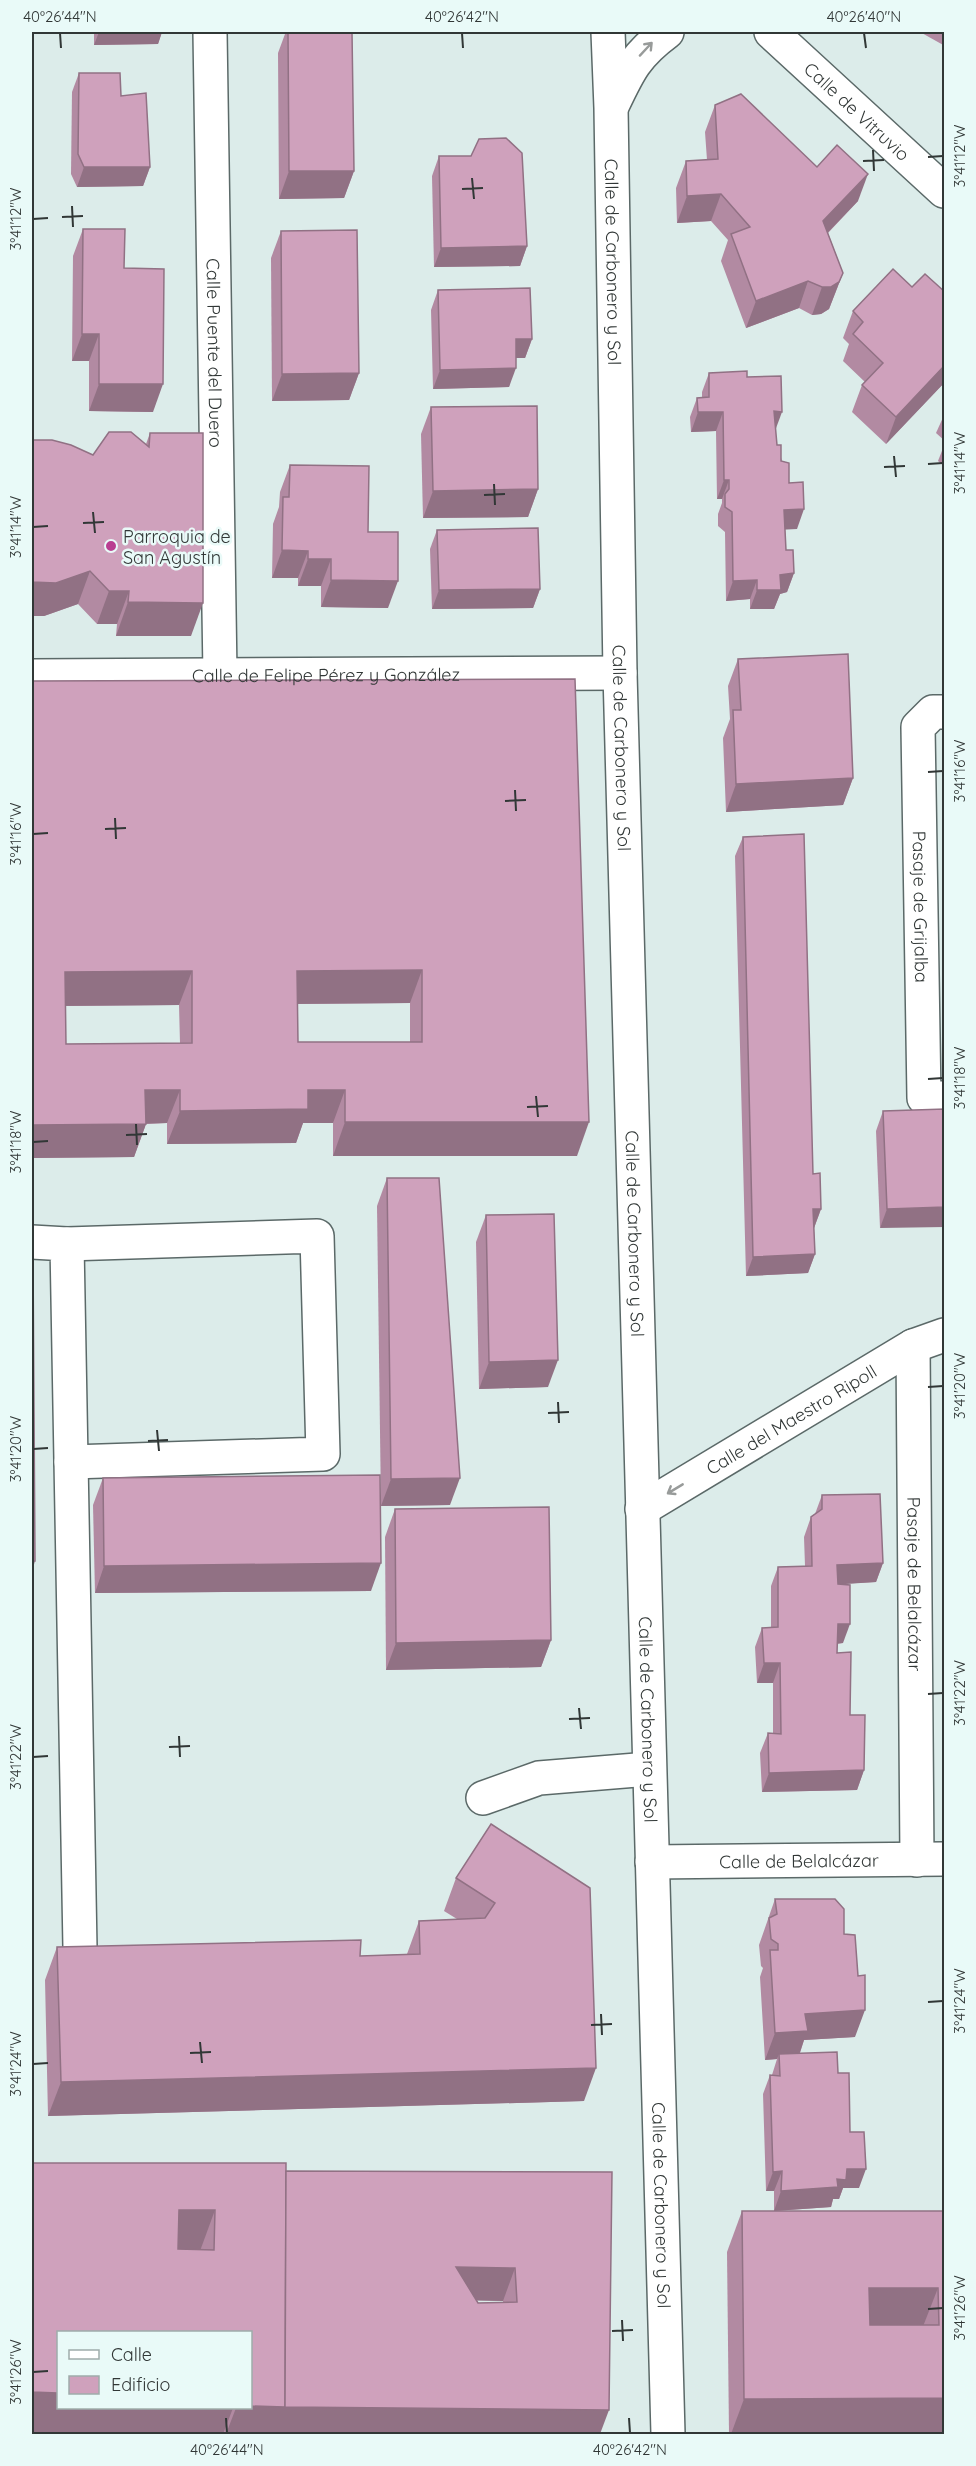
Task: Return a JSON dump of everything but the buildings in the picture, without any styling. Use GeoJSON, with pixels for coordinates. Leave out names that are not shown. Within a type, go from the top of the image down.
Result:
{"type":"FeatureCollection","features":[{"type":"Feature","properties":{"kind":"street","name":"Calle Puente del Duero"},"geometry":{"type":"LineString","coordinates":[[210,32],[220,674]]}},
{"type":"Feature","properties":{"kind":"street","name":"Calle de Carbonero y Sol"},"geometry":{"type":"LineString","coordinates":[[608,32],[620,673],[668,2434]]}},
{"type":"Feature","properties":{"kind":"street"},"geometry":{"type":"LineString","coordinates":[[611,108],[630,68],[652,43],[667,32]]}},
{"type":"Feature","properties":{"kind":"street","name":"Calle de Vitruvio"},"geometry":{"type":"LineString","coordinates":[[771,32],[945,191]]}},
{"type":"Feature","properties":{"kind":"street","name":"Calle de Felipe Pérez y González"},"geometry":{"type":"LineString","coordinates":[[32,676],[620,673]]}},
{"type":"Feature","properties":{"kind":"street","name":"Pasaje de Grijalba"},"geometry":{"type":"LineString","coordinates":[[945,712],[933,712],[918,727],[924,1098],[945,1098]]}},
{"type":"Feature","properties":{"kind":"street"},"geometry":{"type":"LineString","coordinates":[[32,1242],[67,1244],[316,1236],[323,1454],[71,1462]]}},
{"type":"Feature","properties":{"kind":"street"},"geometry":{"type":"LineString","coordinates":[[67,1244],[80,1948]]}},
{"type":"Feature","properties":{"kind":"street","name":"Calle del Maestro Ripoll"},"geometry":{"type":"LineString","coordinates":[[642,1509],[913,1346],[945,1335]]}},
{"type":"Feature","properties":{"kind":"street","name":"Pasaje de Belalcázar"},"geometry":{"type":"LineString","coordinates":[[913,1346],[931,1859]]}},
{"type":"Feature","properties":{"kind":"street"},"geometry":{"type":"LineString","coordinates":[[483,1798],[539,1778],[649,1769]]}},
{"type":"Feature","properties":{"kind":"street","name":"Calle de Belalcázar"},"geometry":{"type":"LineString","coordinates":[[652,1862],[931,1859]]}},
{"type":"Feature","properties":{"kind":"place","name":"Parroquia de San Agustín"},"geometry":{"type":"Point","coordinates":[111,546]}}]}
